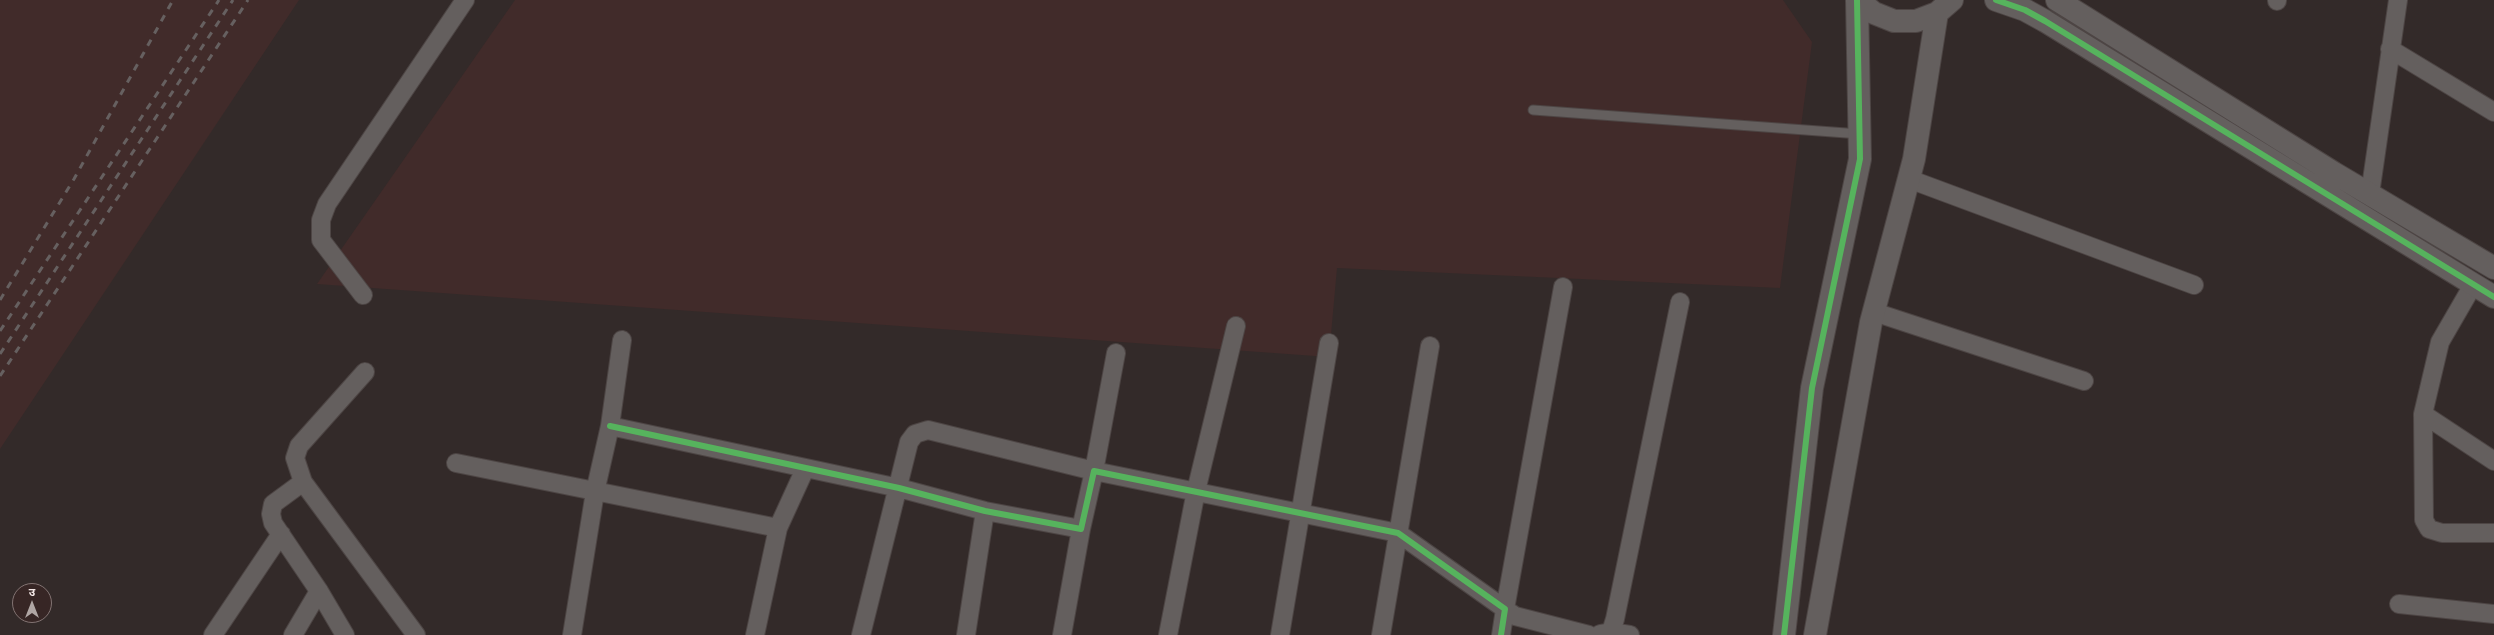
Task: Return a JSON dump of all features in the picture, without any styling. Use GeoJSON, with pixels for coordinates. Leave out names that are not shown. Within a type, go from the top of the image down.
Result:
{"type":"FeatureCollection","features":[{"type":"Feature","properties":{"kind":"street"},"geometry":{"type":"LineString","coordinates":[[363,295],[321,240],[321,220],[327,204],[465,0]]}},
{"type":"Feature","properties":{"kind":"street"},"geometry":{"type":"LineString","coordinates":[[1858,0],[1874,13],[1894,21],[1916,21],[1944,7]]}},
{"type":"Feature","properties":{"kind":"street"},"geometry":{"type":"LineString","coordinates":[[1784,635],[1812,388],[1860,159],[1858,0]]}},
{"type":"Feature","properties":{"kind":"street"},"geometry":{"type":"LineString","coordinates":[[1996,0],[2025,10],[2045,21],[2494,297]]}},
{"type":"Feature","properties":{"kind":"street"},"geometry":{"type":"LineString","coordinates":[[2057,0],[2334,172],[2494,268]]}},
{"type":"Feature","properties":{"kind":"street"},"geometry":{"type":"LineString","coordinates":[[2370,194],[2398,0]]}},
{"type":"Feature","properties":{"kind":"street"},"geometry":{"type":"LineString","coordinates":[[1815,635],[1874,312],[1909,179],[1944,7]]}},
{"type":"Feature","properties":{"kind":"street"},"geometry":{"type":"LineString","coordinates":[[2390,49],[2494,112]]}},
{"type":"Feature","properties":{"kind":"street"},"geometry":{"type":"LineString","coordinates":[[2323,192],[2334,172]]}},
{"type":"Feature","properties":{"kind":"street"},"geometry":{"type":"LineString","coordinates":[[1909,179],[2194,286]]}},
{"type":"Feature","properties":{"kind":"street"},"geometry":{"type":"LineString","coordinates":[[2473,285],[2440,342],[2422,414],[2424,520],[2429,529],[2442,533],[2494,533]]}},
{"type":"Feature","properties":{"kind":"street"},"geometry":{"type":"LineString","coordinates":[[1501,635],[1563,287]]}},
{"type":"Feature","properties":{"kind":"street"},"geometry":{"type":"LineString","coordinates":[[1605,634],[1615,619],[1680,302]]}},
{"type":"Feature","properties":{"kind":"street"},"geometry":{"type":"LineString","coordinates":[[1874,312],[2084,381]]}},
{"type":"Feature","properties":{"kind":"street"},"geometry":{"type":"LineString","coordinates":[[1168,635],[1196,491],[1236,326]]}},
{"type":"Feature","properties":{"kind":"street"},"geometry":{"type":"LineString","coordinates":[[572,635],[595,492],[610,426],[622,340]]}},
{"type":"Feature","properties":{"kind":"street"},"geometry":{"type":"LineString","coordinates":[[1280,635],[1329,343]]}},
{"type":"Feature","properties":{"kind":"street"},"geometry":{"type":"LineString","coordinates":[[1381,635],[1430,346]]}},
{"type":"Feature","properties":{"kind":"street"},"geometry":{"type":"LineString","coordinates":[[1062,635],[1081,529],[1094,471],[1116,353]]}},
{"type":"Feature","properties":{"kind":"street"},"geometry":{"type":"LineString","coordinates":[[365,372],[299,446],[296,458],[303,482],[416,635]]}},
{"type":"Feature","properties":{"kind":"street"},"geometry":{"type":"LineString","coordinates":[[2422,414],[2494,461]]}},
{"type":"Feature","properties":{"kind":"street"},"geometry":{"type":"LineString","coordinates":[[610,426],[804,469],[899,488],[985,511],[1081,529]]}},
{"type":"Feature","properties":{"kind":"street"},"geometry":{"type":"LineString","coordinates":[[861,635],[899,488],[909,442],[914,434],[928,430],[1094,471],[1398,533],[1515,616],[1589,635]]}},
{"type":"Feature","properties":{"kind":"street"},"geometry":{"type":"LineString","coordinates":[[456,463],[778,528]]}},
{"type":"Feature","properties":{"kind":"street"},"geometry":{"type":"LineString","coordinates":[[755,635],[778,528],[804,469]]}},
{"type":"Feature","properties":{"kind":"street"},"geometry":{"type":"LineString","coordinates":[[303,482],[273,504],[271,514],[281,534],[319,591],[345,635]]}},
{"type":"Feature","properties":{"kind":"street"},"geometry":{"type":"LineString","coordinates":[[966,635],[985,511]]}},
{"type":"Feature","properties":{"kind":"street"},"geometry":{"type":"LineString","coordinates":[[213,635],[281,534]]}},
{"type":"Feature","properties":{"kind":"street"},"geometry":{"type":"LineString","coordinates":[[293,635],[319,591]]}},
{"type":"Feature","properties":{"kind":"street"},"geometry":{"type":"LineString","coordinates":[[2399,604],[2494,614]]}},
{"type":"Feature","properties":{"kind":"street"},"geometry":{"type":"LineString","coordinates":[[1605,634],[1630,635]]}},
{"type":"Feature","properties":{"kind":"lane"},"geometry":{"type":"LineString","coordinates":[[1533,110],[1860,134]]}},
{"type":"Feature","properties":{"kind":"shaded area"},"geometry":{"type":"Polygon","coordinates":[[[0,0],[299,0],[0,449],[0,0]]]}},
{"type":"Feature","properties":{"kind":"shaded area"},"geometry":{"type":"Polygon","coordinates":[[[515,0],[1783,0],[1812,42],[1780,288],[1337,268],[1329,357],[317,284],[515,0]]]}},
{"type":"Feature","properties":{"kind":"railway"},"geometry":{"type":"LineString","coordinates":[[0,300],[74,179],[173,0]]}},
{"type":"Feature","properties":{"kind":"railway"},"geometry":{"type":"LineString","coordinates":[[0,331],[219,0]]}},
{"type":"Feature","properties":{"kind":"railway"},"geometry":{"type":"LineString","coordinates":[[0,354],[233,0]]}},
{"type":"Feature","properties":{"kind":"railway"},"geometry":{"type":"LineString","coordinates":[[0,376],[248,0]]}},
{"type":"Feature","properties":{"kind":"cycle path"},"geometry":{"type":"LineString","coordinates":[[1784,635],[1812,388],[1860,159],[1857,0]]}},
{"type":"Feature","properties":{"kind":"cycle path"},"geometry":{"type":"LineString","coordinates":[[1996,0],[2025,10],[2045,21],[2494,297]]}},
{"type":"Feature","properties":{"kind":"cycle path"},"geometry":{"type":"LineString","coordinates":[[610,426],[899,488],[985,511],[1081,529],[1094,471],[1398,533],[1505,609],[1501,635]]}}]}
